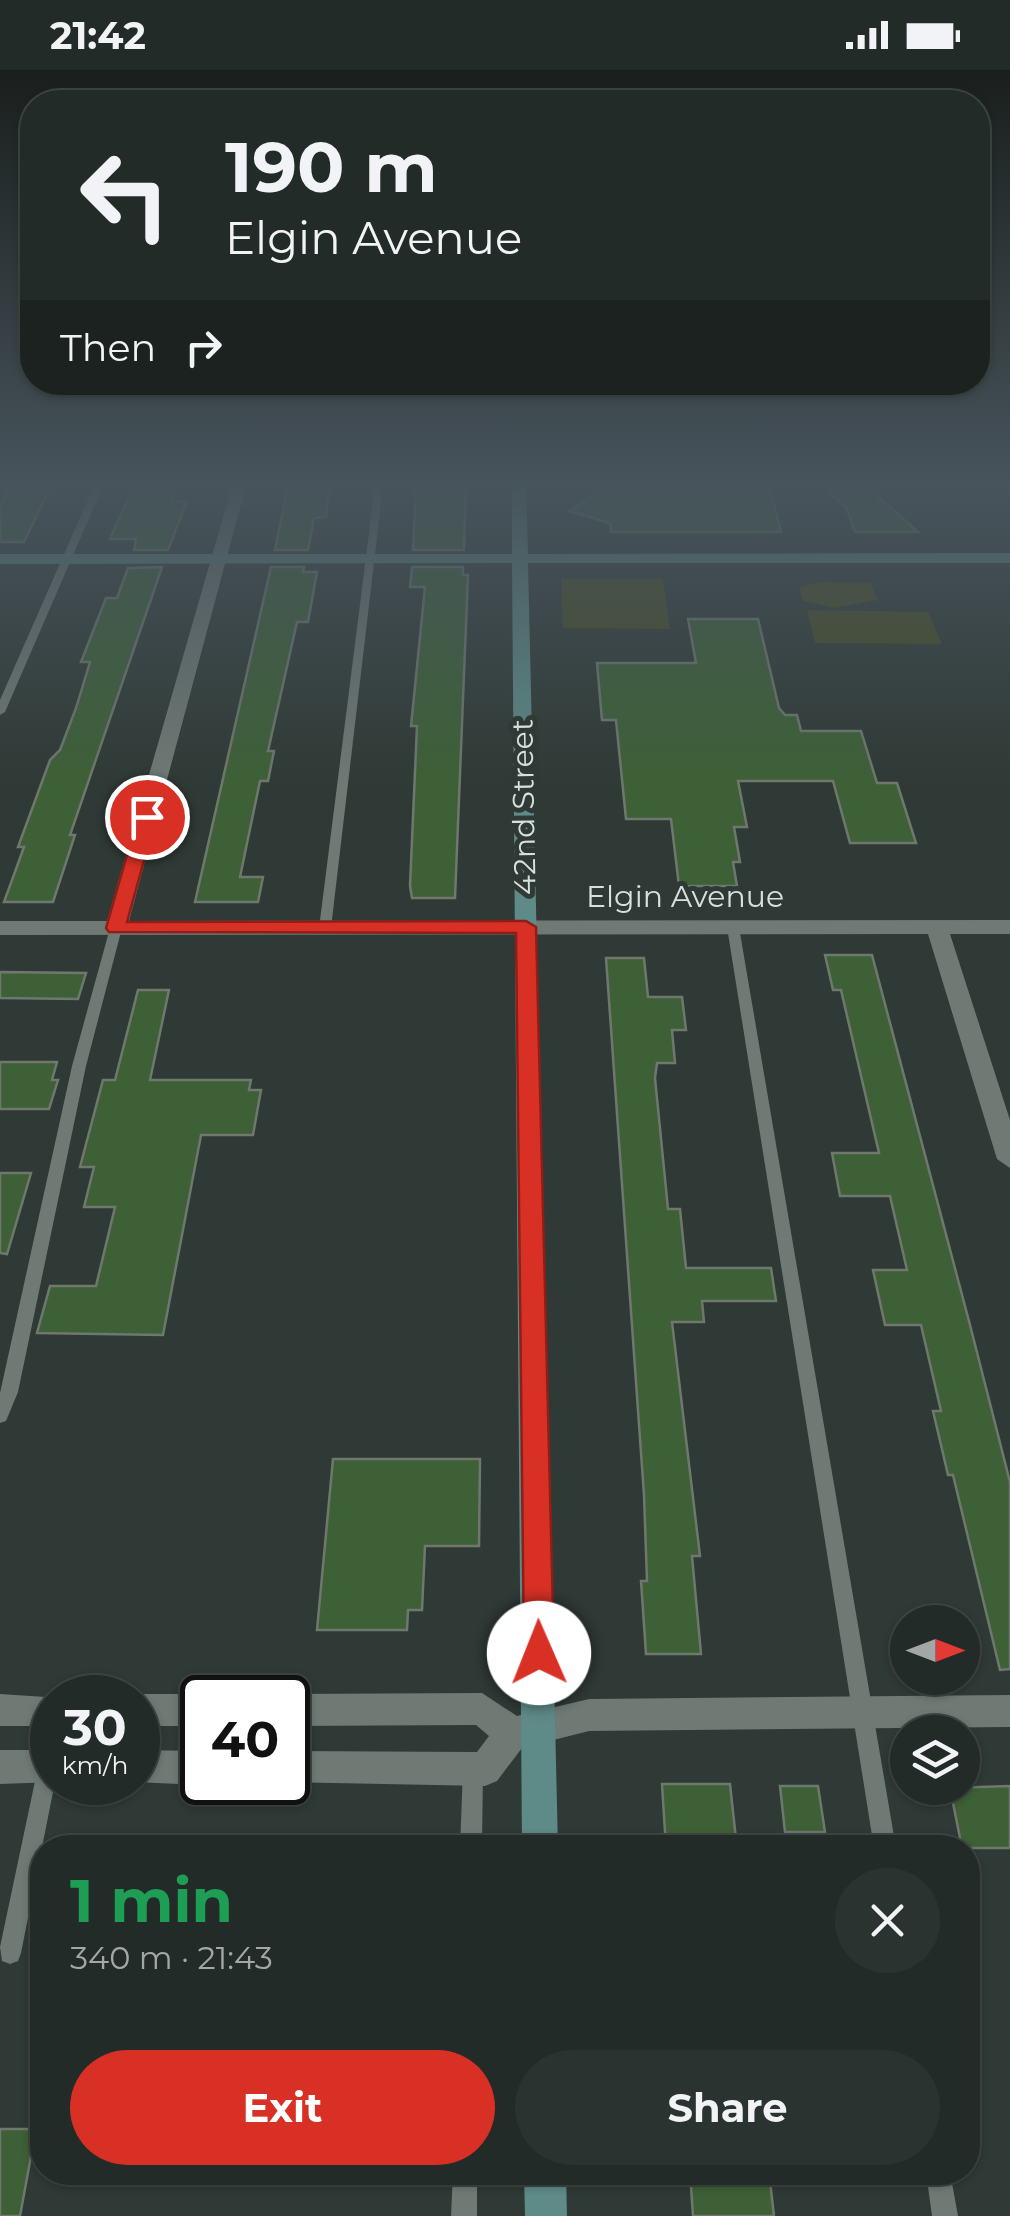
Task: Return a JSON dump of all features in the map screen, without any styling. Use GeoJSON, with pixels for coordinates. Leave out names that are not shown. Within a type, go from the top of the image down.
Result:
{"type":"FeatureCollection","features":[{"type":"Feature","properties":{"kind":"street"},"geometry":{"type":"LineString","coordinates":[[116,928],[211,586]]}},
{"type":"Feature","properties":{"kind":"street","name":"42nd Street"},"geometry":{"type":"LineString","coordinates":[[520,586],[526,927],[526,1731],[538,1835]]}},
{"type":"Feature","properties":{"kind":"street"},"geometry":{"type":"LineString","coordinates":[[937,927],[1010,1159]]}},
{"type":"Feature","properties":{"kind":"street","name":"Elgin Avenue"},"geometry":{"type":"LineString","coordinates":[[0,928],[1010,927]]}},
{"type":"Feature","properties":{"kind":"street"},"geometry":{"type":"LineString","coordinates":[[0,1710],[30,1710]]}},
{"type":"Feature","properties":{"kind":"street"},"geometry":{"type":"LineString","coordinates":[[310,1710],[482,1710],[526,1731]]}},
{"type":"Feature","properties":{"kind":"street"},"geometry":{"type":"LineString","coordinates":[[310,1768],[485,1769],[526,1731],[589,1715],[1010,1711]]}},
{"type":"Feature","properties":{"kind":"street"},"geometry":{"type":"LineString","coordinates":[[0,1767],[30,1767]]}},
{"type":"Feature","properties":{"kind":"street"},"geometry":{"type":"LineString","coordinates":[[545,2185],[546,2216]]}},
{"type":"Feature","properties":{"kind":"lane"},"geometry":{"type":"LineString","coordinates":[[0,712],[54,586]]}},
{"type":"Feature","properties":{"kind":"lane"},"geometry":{"type":"LineString","coordinates":[[325,928],[365,586]]}},
{"type":"Feature","properties":{"kind":"lane"},"geometry":{"type":"LineString","coordinates":[[733,927],[884,1835]]}},
{"type":"Feature","properties":{"kind":"lane"},"geometry":{"type":"LineString","coordinates":[[0,1416],[18,1351],[79,1066],[116,928]]}},
{"type":"Feature","properties":{"kind":"lane"},"geometry":{"type":"LineString","coordinates":[[471,1835],[473,1769]]}},
{"type":"Feature","properties":{"kind":"lane"},"geometry":{"type":"LineString","coordinates":[[35,1835],[42,1805]]}},
{"type":"Feature","properties":{"kind":"lane"},"geometry":{"type":"LineString","coordinates":[[10,1953],[30,1860]]}},
{"type":"Feature","properties":{"kind":"lane"},"geometry":{"type":"LineString","coordinates":[[464,2216],[465,2185]]}},
{"type":"Feature","properties":{"kind":"lane"},"geometry":{"type":"LineString","coordinates":[[940,2185],[945,2216]]}},
{"type":"Feature","properties":{"kind":"green space"},"geometry":{"type":"Polygon","coordinates":[[[561,586],[664,586],[670,629],[563,628],[561,586]]]}},
{"type":"Feature","properties":{"kind":"green space"},"geometry":{"type":"Polygon","coordinates":[[[872,586],[878,600],[834,608],[803,601],[799,587],[872,586]]]}},
{"type":"Feature","properties":{"kind":"green space"},"geometry":{"type":"Polygon","coordinates":[[[807,610],[928,612],[942,644],[815,643],[807,610]]]}},
{"type":"Feature","properties":{"kind":"building"},"geometry":{"type":"Polygon","coordinates":[[[121,586],[155,586],[70,835],[75,835],[53,902],[4,902],[24,847],[18,847],[50,760],[60,750],[76,708],[90,662],[81,662],[106,598],[117,598],[121,586]]]}},
{"type":"Feature","properties":{"kind":"building"},"geometry":{"type":"Polygon","coordinates":[[[267,586],[314,586],[308,622],[297,622],[268,751],[274,751],[268,781],[260,781],[240,877],[263,877],[258,902],[195,902],[267,586]]]}},
{"type":"Feature","properties":{"kind":"building"},"geometry":{"type":"Polygon","coordinates":[[[468,586],[455,898],[412,898],[410,886],[417,726],[411,726],[425,587],[410,587],[468,586]]]}},
{"type":"Feature","properties":{"kind":"building"},"geometry":{"type":"Polygon","coordinates":[[[688,619],[758,619],[779,708],[785,715],[797,715],[801,731],[861,731],[877,783],[897,783],[916,843],[850,843],[833,781],[738,781],[747,827],[734,827],[740,862],[733,862],[737,886],[679,886],[671,819],[626,819],[616,720],[602,720],[597,663],[696,663],[688,619]]]}},
{"type":"Feature","properties":{"kind":"building"},"geometry":{"type":"Polygon","coordinates":[[[825,955],[872,955],[970,1325],[1010,1482],[1010,1669],[1000,1670],[953,1475],[948,1475],[933,1411],[941,1411],[921,1325],[885,1325],[873,1270],[907,1270],[890,1196],[840,1196],[832,1153],[879,1153],[841,990],[833,990],[825,955]]]}},
{"type":"Feature","properties":{"kind":"building"},"geometry":{"type":"Polygon","coordinates":[[[606,958],[644,958],[648,997],[682,997],[686,1030],[672,1030],[675,1063],[657,1063],[655,1078],[668,1209],[680,1209],[686,1268],[771,1268],[776,1301],[702,1301],[704,1322],[672,1322],[700,1556],[692,1556],[701,1654],[646,1654],[641,1581],[647,1581],[644,1495],[606,958]]]}},
{"type":"Feature","properties":{"kind":"building"},"geometry":{"type":"Polygon","coordinates":[[[0,972],[86,973],[78,999],[0,998],[0,972]]]}},
{"type":"Feature","properties":{"kind":"building"},"geometry":{"type":"Polygon","coordinates":[[[138,990],[169,990],[150,1080],[251,1080],[249,1090],[261,1090],[253,1135],[201,1135],[163,1335],[37,1333],[50,1286],[96,1286],[115,1207],[84,1207],[94,1167],[80,1167],[103,1080],[115,1080],[138,990]]]}},
{"type":"Feature","properties":{"kind":"building"},"geometry":{"type":"Polygon","coordinates":[[[0,1062],[57,1062],[52,1080],[58,1080],[49,1109],[0,1109],[0,1062]]]}},
{"type":"Feature","properties":{"kind":"building"},"geometry":{"type":"Polygon","coordinates":[[[0,1173],[31,1173],[7,1254],[0,1253],[0,1173]]]}},
{"type":"Feature","properties":{"kind":"building"},"geometry":{"type":"Polygon","coordinates":[[[333,1459],[480,1459],[479,1546],[425,1546],[422,1610],[408,1610],[407,1630],[317,1630],[333,1459]]]}},
{"type":"Feature","properties":{"kind":"building"},"geometry":{"type":"Polygon","coordinates":[[[662,1784],[730,1784],[736,1835],[665,1835],[662,1784]]]}},
{"type":"Feature","properties":{"kind":"building"},"geometry":{"type":"Polygon","coordinates":[[[780,1786],[818,1786],[825,1832],[785,1832],[780,1786]]]}},
{"type":"Feature","properties":{"kind":"building"},"geometry":{"type":"Polygon","coordinates":[[[1010,1786],[1010,1848],[980,1848],[980,1835],[959,1835],[953,1805],[980,1805],[980,1787],[1010,1786]]]}},
{"type":"Feature","properties":{"kind":"building"},"geometry":{"type":"Polygon","coordinates":[[[0,2129],[30,2129],[30,2162],[20,2216],[0,2216],[0,2129]]]}},
{"type":"Feature","properties":{"kind":"building"},"geometry":{"type":"Polygon","coordinates":[[[691,2185],[770,2185],[774,2216],[693,2216],[691,2185]]]}},
{"type":"Feature","properties":{"kind":"route"},"geometry":{"type":"LineString","coordinates":[[147,817],[116,928],[526,927],[539,1653]]}}]}
